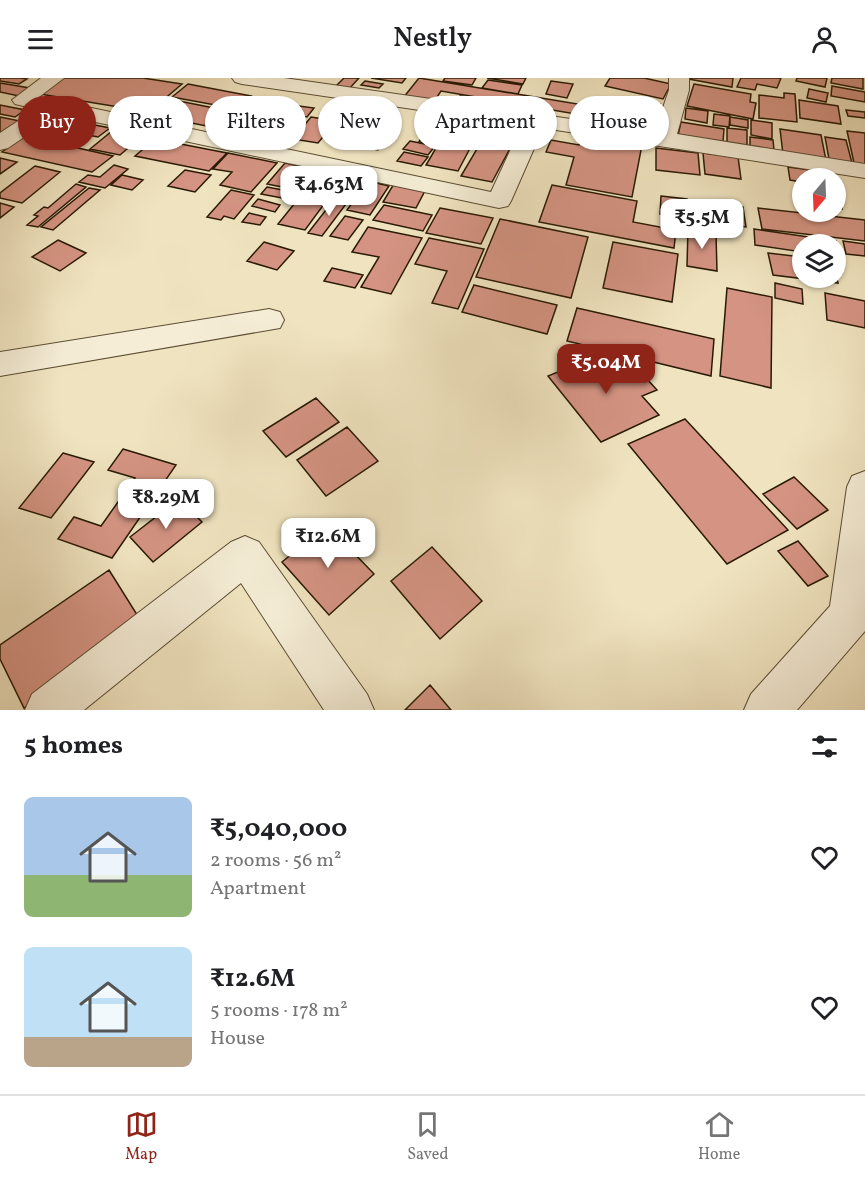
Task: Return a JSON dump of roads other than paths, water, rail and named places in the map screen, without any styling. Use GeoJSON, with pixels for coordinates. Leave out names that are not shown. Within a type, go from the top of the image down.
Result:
{"type":"FeatureCollection","features":[{"type":"Feature","properties":{"kind":"street"},"geometry":{"type":"LineString","coordinates":[[28,96],[54,78]]}},
{"type":"Feature","properties":{"kind":"street"},"geometry":{"type":"LineString","coordinates":[[242,78],[360,86],[414,97]]}},
{"type":"Feature","properties":{"kind":"street"},"geometry":{"type":"LineString","coordinates":[[669,123],[679,90],[679,78]]}},
{"type":"Feature","properties":{"kind":"street"},"geometry":{"type":"LineString","coordinates":[[96,116],[499,201],[522,150]]}},
{"type":"Feature","properties":{"kind":"street"},"geometry":{"type":"LineString","coordinates":[[0,143],[18,131]]}},
{"type":"Feature","properties":{"kind":"street"},"geometry":{"type":"LineString","coordinates":[[669,140],[865,171]]}},
{"type":"Feature","properties":{"kind":"street"},"geometry":{"type":"LineString","coordinates":[[0,364],[268,320]]}},
{"type":"Feature","properties":{"kind":"street"},"geometry":{"type":"LineString","coordinates":[[767,710],[850,616],[865,487]]}},
{"type":"Feature","properties":{"kind":"street"},"geometry":{"type":"LineString","coordinates":[[48,710],[245,555],[351,710]]}}]}
